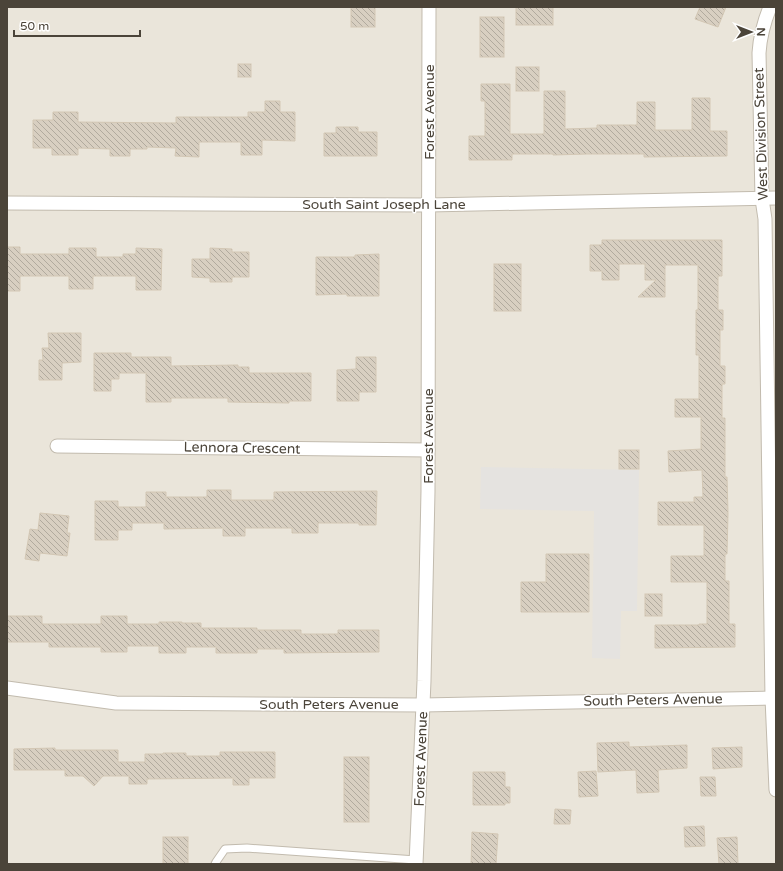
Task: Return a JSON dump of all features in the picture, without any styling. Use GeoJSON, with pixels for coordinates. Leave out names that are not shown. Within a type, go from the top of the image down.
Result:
{"type":"FeatureCollection","features":[{"type":"Feature","properties":{"kind":"street","name":"Forest Avenue"},"geometry":{"type":"LineString","coordinates":[[416,862],[427,572],[429,7]]}},
{"type":"Feature","properties":{"kind":"street","name":"West Division Street"},"geometry":{"type":"LineString","coordinates":[[770,7],[762,29],[759,53],[762,199],[765,220],[776,790]]}},
{"type":"Feature","properties":{"kind":"street","name":"South Saint Joseph Lane"},"geometry":{"type":"LineString","coordinates":[[7,203],[429,205],[776,198]]}},
{"type":"Feature","properties":{"kind":"street","name":"Lennora Crescent"},"geometry":{"type":"LineString","coordinates":[[57,446],[428,450]]}},
{"type":"Feature","properties":{"kind":"street","name":"South Peters Avenue"},"geometry":{"type":"LineString","coordinates":[[7,688],[116,703],[423,705],[774,698]]}},
{"type":"Feature","properties":{"kind":"lane"},"geometry":{"type":"LineString","coordinates":[[215,864],[225,849],[247,848],[416,862]]}},
{"type":"Feature","properties":{"kind":"shaded area"},"geometry":{"type":"Polygon","coordinates":[[[7,7],[776,7],[776,864],[7,864],[7,7]]]}},
{"type":"Feature","properties":{"kind":"shaded area"},"geometry":{"type":"Polygon","coordinates":[[[481,467],[639,470],[637,611],[621,611],[620,659],[592,658],[594,511],[480,509],[481,467]]]}},
{"type":"Feature","properties":{"kind":"building"},"geometry":{"type":"Polygon","coordinates":[[[351,7],[375,7],[375,27],[351,27],[351,7]]]}},
{"type":"Feature","properties":{"kind":"building"},"geometry":{"type":"Polygon","coordinates":[[[516,7],[553,7],[553,25],[516,25],[516,7]]]}},
{"type":"Feature","properties":{"kind":"building"},"geometry":{"type":"Polygon","coordinates":[[[700,7],[726,7],[718,27],[695,19],[700,7]]]}},
{"type":"Feature","properties":{"kind":"building"},"geometry":{"type":"Polygon","coordinates":[[[480,17],[504,17],[504,57],[480,57],[480,17]]]}},
{"type":"Feature","properties":{"kind":"building"},"geometry":{"type":"Polygon","coordinates":[[[238,64],[251,64],[251,77],[238,77],[238,64]]]}},
{"type":"Feature","properties":{"kind":"building"},"geometry":{"type":"Polygon","coordinates":[[[516,67],[539,67],[539,91],[516,91],[516,67]]]}},
{"type":"Feature","properties":{"kind":"building"},"geometry":{"type":"Polygon","coordinates":[[[481,84],[510,84],[510,134],[544,134],[544,91],[565,91],[565,129],[597,128],[597,125],[637,125],[637,102],[655,102],[655,130],[692,130],[692,98],[710,98],[710,131],[727,131],[727,156],[644,157],[644,154],[512,154],[512,160],[469,160],[469,136],[485,136],[485,101],[481,101],[481,84]]]}},
{"type":"Feature","properties":{"kind":"building"},"geometry":{"type":"Polygon","coordinates":[[[265,101],[280,101],[280,112],[295,112],[295,141],[262,140],[262,155],[241,155],[241,142],[199,142],[199,157],[175,156],[176,148],[147,147],[147,149],[130,149],[130,156],[110,156],[110,149],[78,148],[78,155],[52,155],[52,148],[33,148],[33,120],[53,120],[53,112],[78,112],[78,122],[176,123],[176,117],[248,117],[248,112],[265,112],[265,101]]]}},
{"type":"Feature","properties":{"kind":"building"},"geometry":{"type":"Polygon","coordinates":[[[336,127],[358,127],[358,132],[377,132],[377,156],[324,156],[324,133],[336,133],[336,127]]]}},
{"type":"Feature","properties":{"kind":"building"},"geometry":{"type":"Polygon","coordinates":[[[602,240],[722,240],[722,276],[718,276],[718,310],[723,310],[723,330],[720,330],[720,366],[725,366],[725,384],[722,384],[722,418],[725,418],[725,477],[727,477],[728,513],[725,581],[729,581],[729,624],[735,624],[735,647],[655,648],[655,625],[707,624],[707,582],[671,582],[671,556],[704,556],[704,525],[658,525],[658,502],[694,502],[694,497],[703,497],[702,470],[669,472],[668,451],[701,449],[701,417],[675,417],[675,399],[699,399],[699,355],[696,355],[698,265],[665,265],[665,297],[638,297],[656,280],[645,280],[645,264],[619,264],[619,280],[602,280],[602,271],[590,271],[590,245],[602,245],[602,240]]]}},
{"type":"Feature","properties":{"kind":"building"},"geometry":{"type":"Polygon","coordinates":[[[7,247],[20,247],[20,254],[69,254],[69,248],[96,248],[96,257],[123,257],[123,254],[136,254],[136,248],[162,249],[161,290],[136,290],[136,276],[93,276],[93,289],[69,289],[69,276],[20,276],[20,291],[7,291],[7,247]]]}},
{"type":"Feature","properties":{"kind":"building"},"geometry":{"type":"Polygon","coordinates":[[[210,248],[232,249],[232,252],[249,252],[249,277],[232,277],[232,282],[210,282],[210,278],[192,277],[192,259],[210,259],[210,248]]]}},
{"type":"Feature","properties":{"kind":"building"},"geometry":{"type":"Polygon","coordinates":[[[379,254],[379,296],[347,296],[347,294],[316,295],[316,257],[355,257],[355,255],[379,254]]]}},
{"type":"Feature","properties":{"kind":"building"},"geometry":{"type":"Polygon","coordinates":[[[494,264],[521,264],[521,311],[494,311],[494,264]]]}},
{"type":"Feature","properties":{"kind":"building"},"geometry":{"type":"Polygon","coordinates":[[[48,333],[81,333],[81,362],[62,363],[62,380],[39,380],[39,360],[43,360],[42,348],[49,348],[48,333]]]}},
{"type":"Feature","properties":{"kind":"building"},"geometry":{"type":"Polygon","coordinates":[[[94,353],[131,353],[131,357],[171,357],[171,366],[238,365],[238,367],[249,367],[249,373],[311,373],[311,401],[289,401],[289,403],[228,402],[228,398],[171,398],[171,402],[146,402],[146,373],[119,373],[119,379],[111,379],[111,391],[94,391],[94,353]]]}},
{"type":"Feature","properties":{"kind":"building"},"geometry":{"type":"Polygon","coordinates":[[[356,357],[376,357],[376,392],[359,392],[359,401],[337,401],[337,370],[356,369],[356,357]]]}},
{"type":"Feature","properties":{"kind":"building"},"geometry":{"type":"Polygon","coordinates":[[[619,450],[639,450],[639,469],[619,469],[619,450]]]}},
{"type":"Feature","properties":{"kind":"building"},"geometry":{"type":"Polygon","coordinates":[[[207,490],[231,490],[231,500],[274,500],[274,492],[377,491],[376,525],[359,525],[359,523],[318,523],[318,533],[292,533],[292,528],[245,528],[245,536],[223,536],[223,528],[164,529],[164,523],[132,523],[132,530],[118,530],[118,540],[95,540],[95,501],[118,501],[118,507],[146,507],[146,492],[166,492],[166,497],[207,497],[207,490]]]}},
{"type":"Feature","properties":{"kind":"building"},"geometry":{"type":"Polygon","coordinates":[[[40,513],[69,516],[67,533],[70,533],[67,556],[40,553],[39,561],[25,559],[30,529],[38,530],[40,513]]]}},
{"type":"Feature","properties":{"kind":"building"},"geometry":{"type":"Polygon","coordinates":[[[546,554],[589,554],[589,612],[521,612],[521,582],[546,582],[546,554]]]}},
{"type":"Feature","properties":{"kind":"building"},"geometry":{"type":"Polygon","coordinates":[[[645,594],[662,594],[662,616],[645,616],[645,594]]]}},
{"type":"Feature","properties":{"kind":"building"},"geometry":{"type":"Polygon","coordinates":[[[7,616],[42,616],[42,624],[101,624],[101,616],[127,616],[127,624],[159,624],[159,622],[201,623],[201,628],[301,630],[301,634],[338,634],[338,630],[379,630],[379,652],[284,653],[284,649],[257,649],[257,653],[216,653],[216,647],[186,647],[186,653],[159,653],[159,646],[127,646],[127,652],[101,652],[101,647],[49,647],[49,642],[7,642],[7,616]]]}},
{"type":"Feature","properties":{"kind":"building"},"geometry":{"type":"Polygon","coordinates":[[[629,742],[629,747],[687,745],[687,768],[658,770],[659,792],[637,793],[636,770],[598,772],[597,743],[629,742]]]}},
{"type":"Feature","properties":{"kind":"building"},"geometry":{"type":"Polygon","coordinates":[[[742,747],[742,767],[713,769],[712,748],[742,747]]]}},
{"type":"Feature","properties":{"kind":"building"},"geometry":{"type":"Polygon","coordinates":[[[55,748],[55,750],[118,750],[118,762],[145,762],[145,754],[186,753],[186,756],[220,756],[220,752],[275,752],[275,778],[249,778],[249,785],[233,785],[233,778],[147,779],[147,784],[129,784],[129,776],[103,776],[94,786],[83,776],[65,776],[65,770],[14,770],[14,749],[55,748]]]}},
{"type":"Feature","properties":{"kind":"building"},"geometry":{"type":"Polygon","coordinates":[[[344,757],[369,757],[369,822],[344,822],[344,757]]]}},
{"type":"Feature","properties":{"kind":"building"},"geometry":{"type":"Polygon","coordinates":[[[596,771],[598,796],[579,797],[578,772],[596,771]]]}},
{"type":"Feature","properties":{"kind":"building"},"geometry":{"type":"Polygon","coordinates":[[[473,772],[505,772],[505,787],[510,787],[510,803],[505,803],[505,805],[473,805],[473,772]]]}},
{"type":"Feature","properties":{"kind":"building"},"geometry":{"type":"Polygon","coordinates":[[[700,777],[715,777],[716,796],[701,796],[700,777]]]}},
{"type":"Feature","properties":{"kind":"building"},"geometry":{"type":"Polygon","coordinates":[[[555,809],[571,810],[570,824],[554,824],[555,809]]]}},
{"type":"Feature","properties":{"kind":"building"},"geometry":{"type":"Polygon","coordinates":[[[704,826],[705,846],[685,847],[684,827],[704,826]]]}},
{"type":"Feature","properties":{"kind":"building"},"geometry":{"type":"Polygon","coordinates":[[[472,832],[498,834],[496,864],[471,864],[472,832]]]}},
{"type":"Feature","properties":{"kind":"building"},"geometry":{"type":"Polygon","coordinates":[[[163,837],[188,837],[188,864],[163,864],[163,837]]]}},
{"type":"Feature","properties":{"kind":"building"},"geometry":{"type":"Polygon","coordinates":[[[737,837],[738,864],[719,864],[717,838],[737,837]]]}}]}
